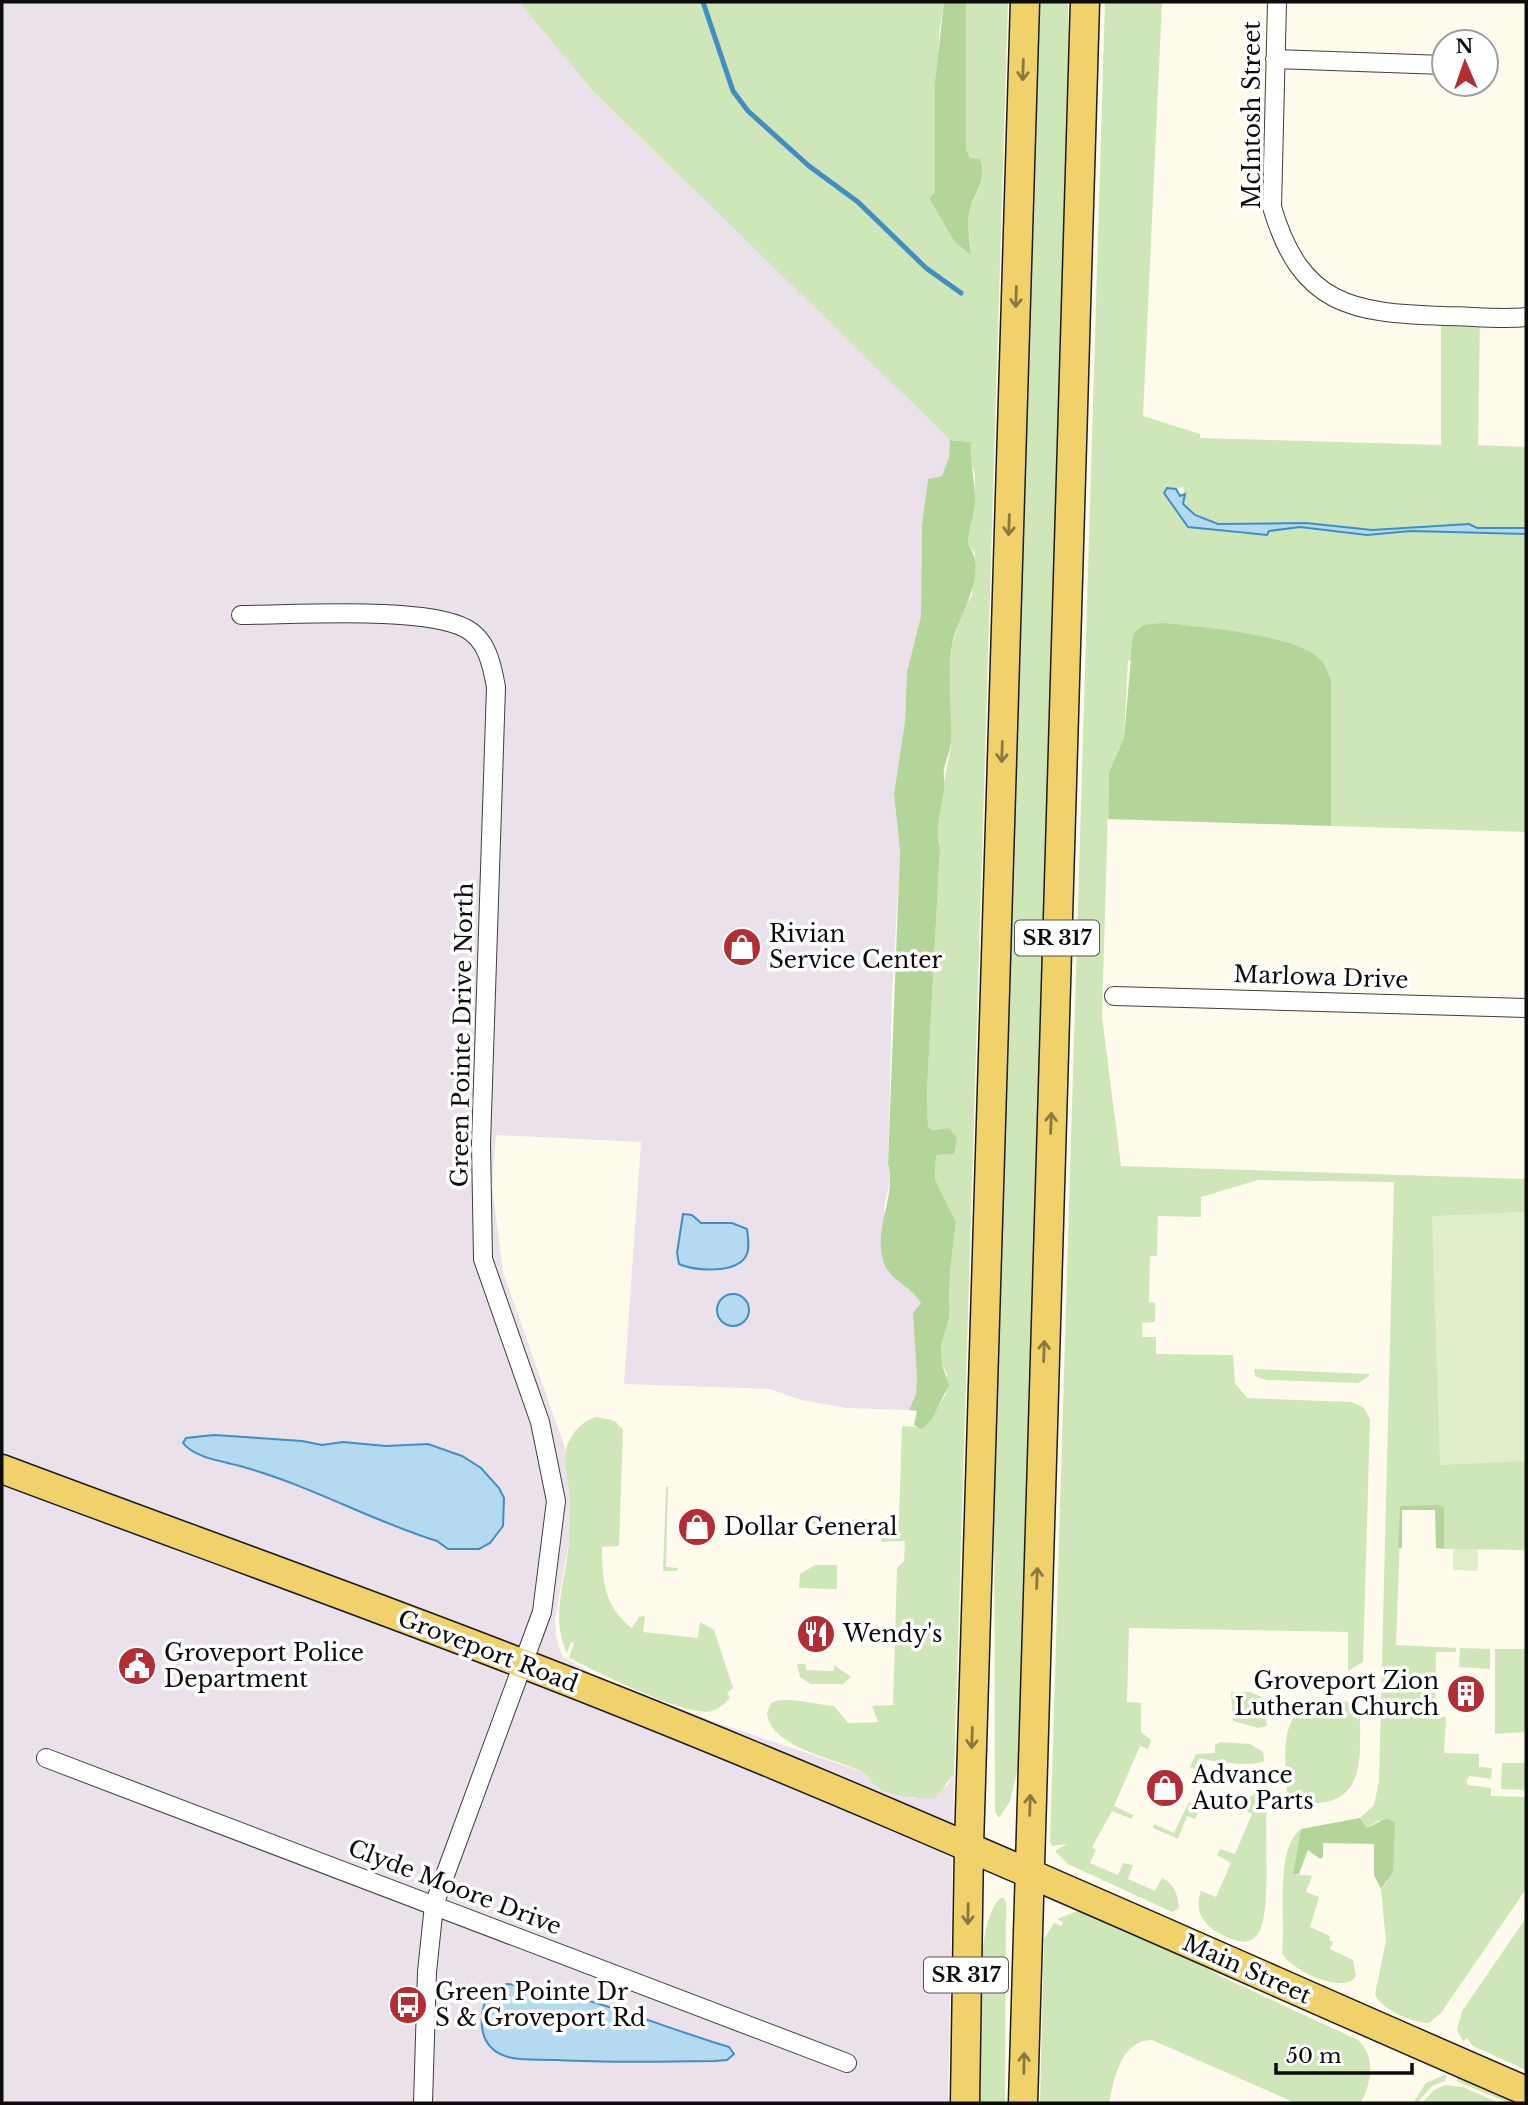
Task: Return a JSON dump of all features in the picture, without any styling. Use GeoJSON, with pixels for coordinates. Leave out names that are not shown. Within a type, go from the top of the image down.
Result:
{"type":"FeatureCollection","features":[{"type":"Feature","properties":{"kind":"main road","name":"SR 317"},"geometry":{"type":"LineString","coordinates":[[965,2103],[969,1846],[1025,2]]}},
{"type":"Feature","properties":{"kind":"main road","name":"SR 317"},"geometry":{"type":"LineString","coordinates":[[1023,2103],[1085,2]]}},
{"type":"Feature","properties":{"kind":"main road","name":"Groveport Road"},"geometry":{"type":"LineString","coordinates":[[2,1469],[522,1663],[969,1846]]}},
{"type":"Feature","properties":{"kind":"main road","name":"Main Street"},"geometry":{"type":"LineString","coordinates":[[969,1846],[1526,2091]]}},
{"type":"Feature","properties":{"kind":"street","name":"McIntosh Street"},"geometry":{"type":"LineString","coordinates":[[1277,2],[1272,207],[1280,234],[1297,264],[1325,292],[1366,310],[1391,314],[1526,317]]}},
{"type":"Feature","properties":{"kind":"street"},"geometry":{"type":"LineString","coordinates":[[1275,59],[1430,65]]}},
{"type":"Feature","properties":{"kind":"street","name":"Green Pointe Drive North"},"geometry":{"type":"LineString","coordinates":[[241,615],[422,616],[466,628],[489,653],[496,687],[481,1144],[483,1259],[536,1411],[556,1501],[542,1612],[435,1905],[427,1972],[423,2103]]}},
{"type":"Feature","properties":{"kind":"street","name":"Marlowa Drive"},"geometry":{"type":"LineString","coordinates":[[1114,996],[1526,1008]]}},
{"type":"Feature","properties":{"kind":"street","name":"Clyde Moore Drive"},"geometry":{"type":"LineString","coordinates":[[46,1758],[847,2063]]}},
{"type":"Feature","properties":{"kind":"shaded area"},"geometry":{"type":"Polygon","coordinates":[[[2,2],[519,2],[592,90],[950,440],[949,457],[942,477],[928,479],[922,525],[921,616],[907,672],[905,721],[894,794],[900,851],[892,996],[888,1164],[890,1179],[884,1208],[888,1272],[917,1295],[921,1303],[914,1330],[918,1357],[916,1394],[909,1410],[847,1408],[801,1400],[770,1389],[624,1384],[641,1142],[496,1135],[492,1186],[503,1272],[566,1451],[571,1486],[570,1535],[555,1619],[556,1637],[562,1656],[596,1676],[704,1718],[863,1772],[878,1789],[913,1798],[947,1786],[954,1774],[948,2103],[2,2103],[2,2]]]}},
{"type":"Feature","properties":{"kind":"green space"},"geometry":{"type":"Polygon","coordinates":[[[519,2],[944,2],[939,35],[935,192],[929,198],[971,255],[969,214],[981,183],[982,166],[970,158],[966,149],[966,2],[1008,2],[954,1774],[935,1798],[907,1797],[881,1790],[861,1771],[791,1743],[771,1725],[767,1713],[771,1703],[792,1700],[834,1706],[848,1723],[878,1722],[872,1706],[893,1705],[897,1568],[904,1561],[905,1541],[881,1542],[882,1526],[860,1526],[860,1519],[899,1519],[902,1426],[915,1427],[934,1414],[946,1394],[947,1374],[942,1365],[941,1345],[950,1301],[950,1272],[956,1222],[935,1179],[936,1155],[945,1155],[957,1137],[949,1128],[933,1130],[928,1127],[927,1090],[940,848],[936,824],[951,746],[949,678],[952,645],[962,612],[972,595],[975,553],[968,544],[975,508],[975,475],[969,458],[971,442],[950,440],[592,90],[519,2]]]}},
{"type":"Feature","properties":{"kind":"green space"},"geometry":{"type":"Polygon","coordinates":[[[944,2],[966,2],[966,149],[970,158],[980,159],[982,166],[980,185],[969,214],[971,255],[955,242],[929,198],[935,192],[935,83],[944,2]]]}},
{"type":"Feature","properties":{"kind":"green space"},"geometry":{"type":"Polygon","coordinates":[[[1038,2],[1068,2],[1070,102],[1019,1764],[1010,1801],[999,1818],[995,1811],[994,1474],[1038,2]]]}},
{"type":"Feature","properties":{"kind":"green space"},"geometry":{"type":"Polygon","coordinates":[[[1105,2],[1162,2],[1143,416],[1200,434],[1200,438],[1441,445],[1441,316],[1480,317],[1478,445],[1526,447],[1526,528],[1477,528],[1469,524],[1372,530],[1306,523],[1218,524],[1187,510],[1183,504],[1184,487],[1164,490],[1188,527],[1242,534],[1300,527],[1367,535],[1411,531],[1526,534],[1526,832],[1331,826],[1331,680],[1276,640],[1237,634],[1128,661],[1124,738],[1109,772],[1102,1017],[1121,1166],[1526,1179],[1526,1550],[1444,1549],[1444,1507],[1401,1506],[1396,1645],[1456,1648],[1456,1652],[1436,1652],[1435,1716],[1446,1717],[1444,1753],[1479,1754],[1479,1767],[1492,1768],[1491,1779],[1470,1776],[1466,1780],[1468,1785],[1491,1788],[1491,1796],[1526,1797],[1526,1889],[1441,2013],[1429,2023],[1414,2021],[1398,2014],[1383,2005],[1375,1994],[1386,1941],[1381,1889],[1387,1882],[1380,1820],[1367,1828],[1360,1818],[1374,1805],[1379,1781],[1394,1182],[1258,1180],[1201,1197],[1201,1217],[1158,1216],[1157,1256],[1150,1256],[1149,1302],[1155,1303],[1155,1322],[1142,1323],[1142,1337],[1156,1337],[1156,1354],[1233,1355],[1235,1383],[1247,1398],[1352,1402],[1364,1408],[1370,1419],[1363,1662],[1348,1671],[1348,1632],[1129,1628],[1127,1702],[1141,1703],[1141,1732],[1151,1740],[1148,1749],[1140,1746],[1114,1806],[1133,1815],[1132,1819],[1112,1811],[1092,1847],[1096,1850],[1090,1863],[1118,1875],[1123,1863],[1133,1865],[1128,1879],[1155,1891],[1162,1878],[1175,1890],[1179,1908],[1172,1912],[1068,1864],[1055,1851],[1067,1844],[1052,1846],[1050,1841],[1105,2]]]}},
{"type":"Feature","properties":{"kind":"green space"},"geometry":{"type":"Polygon","coordinates":[[[950,440],[971,442],[975,504],[968,544],[976,568],[952,645],[951,742],[944,769],[944,790],[938,826],[940,848],[927,1090],[928,1127],[933,1130],[949,1128],[957,1137],[954,1154],[936,1155],[935,1179],[956,1222],[950,1272],[949,1318],[941,1345],[942,1365],[949,1385],[932,1419],[922,1429],[914,1425],[917,1411],[909,1410],[916,1394],[917,1375],[913,1313],[921,1303],[887,1269],[881,1250],[881,1238],[890,1176],[888,1164],[900,851],[894,794],[905,721],[907,672],[921,616],[922,525],[928,479],[942,476],[949,457],[950,440]]]}},
{"type":"Feature","properties":{"kind":"green space"},"geometry":{"type":"Polygon","coordinates":[[[1162,623],[1269,638],[1309,651],[1323,662],[1331,680],[1331,826],[1108,819],[1109,772],[1124,738],[1133,634],[1143,625],[1162,623]]]}},
{"type":"Feature","properties":{"kind":"green space"},"geometry":{"type":"Polygon","coordinates":[[[1526,1212],[1526,1461],[1440,1465],[1432,1216],[1526,1212]]]}},
{"type":"Feature","properties":{"kind":"green space"},"geometry":{"type":"Polygon","coordinates":[[[1254,1369],[1369,1376],[1358,1383],[1267,1380],[1255,1376],[1254,1369]]]}},
{"type":"Feature","properties":{"kind":"green space"},"geometry":{"type":"Polygon","coordinates":[[[597,1417],[615,1421],[623,1430],[619,1546],[602,1547],[604,1582],[610,1602],[632,1628],[639,1617],[645,1616],[643,1632],[698,1638],[700,1622],[714,1630],[733,1688],[727,1693],[730,1698],[715,1710],[683,1708],[619,1682],[569,1658],[574,1643],[571,1642],[567,1653],[562,1641],[559,1618],[570,1531],[566,1451],[577,1429],[586,1421],[597,1417]]]}},
{"type":"Feature","properties":{"kind":"green space"},"geometry":{"type":"Polygon","coordinates":[[[666,1487],[666,1567],[678,1568],[677,1571],[663,1571],[666,1487]]]}},
{"type":"Feature","properties":{"kind":"green space"},"geometry":{"type":"Polygon","coordinates":[[[1400,1506],[1444,1507],[1444,1549],[1436,1548],[1435,1510],[1402,1510],[1402,1548],[1398,1548],[1400,1506]]]}},
{"type":"Feature","properties":{"kind":"green space"},"geometry":{"type":"Polygon","coordinates":[[[856,1519],[856,1526],[812,1524],[806,1528],[808,1532],[802,1530],[808,1521],[846,1522],[856,1519]]]}},
{"type":"Feature","properties":{"kind":"green space"},"geometry":{"type":"Polygon","coordinates":[[[1453,1549],[1478,1549],[1478,1571],[1453,1570],[1453,1549]]]}},
{"type":"Feature","properties":{"kind":"green space"},"geometry":{"type":"Polygon","coordinates":[[[815,1565],[837,1565],[837,1589],[799,1588],[800,1574],[815,1565]]]}},
{"type":"Feature","properties":{"kind":"green space"},"geometry":{"type":"Polygon","coordinates":[[[1460,1648],[1490,1649],[1490,1669],[1459,1667],[1460,1648]]]}},
{"type":"Feature","properties":{"kind":"green space"},"geometry":{"type":"Polygon","coordinates":[[[1495,1649],[1526,1649],[1526,1732],[1495,1734],[1495,1649]]]}},
{"type":"Feature","properties":{"kind":"green space"},"geometry":{"type":"Polygon","coordinates":[[[797,1664],[806,1664],[806,1670],[834,1671],[834,1665],[851,1677],[843,1684],[811,1684],[800,1677],[797,1664]]]}},
{"type":"Feature","properties":{"kind":"green space"},"geometry":{"type":"Polygon","coordinates":[[[1231,1692],[1250,1692],[1262,1697],[1267,1726],[1258,1728],[1233,1721],[1231,1692]]]}},
{"type":"Feature","properties":{"kind":"green space"},"geometry":{"type":"Polygon","coordinates":[[[1320,1699],[1349,1702],[1357,1711],[1360,1721],[1360,1755],[1355,1777],[1345,1793],[1326,1802],[1302,1802],[1287,1793],[1287,1737],[1296,1714],[1306,1705],[1320,1699]]]}},
{"type":"Feature","properties":{"kind":"green space"},"geometry":{"type":"Polygon","coordinates":[[[1221,1742],[1250,1744],[1263,1752],[1264,1761],[1243,1764],[1200,1758],[1194,1769],[1190,1767],[1196,1754],[1215,1753],[1215,1745],[1221,1742]]]}},
{"type":"Feature","properties":{"kind":"green space"},"geometry":{"type":"Polygon","coordinates":[[[1502,1763],[1526,1763],[1526,1790],[1501,1789],[1502,1763]]]}},
{"type":"Feature","properties":{"kind":"green space"},"geometry":{"type":"Polygon","coordinates":[[[1257,1793],[1265,1797],[1267,1804],[1265,1905],[1259,1933],[1253,1939],[1243,1942],[1224,1936],[1208,1926],[1199,1910],[1199,1901],[1201,1891],[1216,1897],[1231,1863],[1217,1855],[1220,1849],[1235,1854],[1252,1814],[1238,1807],[1244,1799],[1257,1793]]]}},
{"type":"Feature","properties":{"kind":"green space"},"geometry":{"type":"Polygon","coordinates":[[[1189,1802],[1200,1807],[1195,1819],[1187,1816],[1178,1839],[1153,1828],[1154,1824],[1174,1833],[1189,1802]]]}},
{"type":"Feature","properties":{"kind":"green space"},"geometry":{"type":"Polygon","coordinates":[[[1360,1818],[1367,1828],[1387,1818],[1395,1823],[1393,1872],[1381,1889],[1374,1875],[1374,1844],[1323,1843],[1323,1857],[1320,1859],[1308,1850],[1299,1874],[1293,1874],[1301,1829],[1360,1818]]]}},
{"type":"Feature","properties":{"kind":"green space"},"geometry":{"type":"Polygon","coordinates":[[[1301,1829],[1294,1874],[1312,1876],[1306,1892],[1319,1897],[1310,1927],[1330,1936],[1329,1940],[1333,1942],[1330,1949],[1353,1960],[1356,1976],[1350,1981],[1329,1982],[1317,1978],[1295,1966],[1282,1953],[1284,1869],[1287,1853],[1301,1829]]]}},
{"type":"Feature","properties":{"kind":"green space"},"geometry":{"type":"Polygon","coordinates":[[[1003,1897],[1006,1902],[1005,2103],[978,2103],[981,1959],[993,1908],[1003,1897]]]}},
{"type":"Feature","properties":{"kind":"green space"},"geometry":{"type":"Polygon","coordinates":[[[1083,1909],[1160,1940],[1220,1976],[1358,2040],[1370,2062],[1369,2079],[1361,2103],[1296,2103],[1152,2040],[1133,2046],[1126,2054],[1117,2073],[1109,2103],[1040,2103],[1044,1939],[1054,1923],[1062,1926],[1063,1922],[1057,1919],[1083,1909]]]}},
{"type":"Feature","properties":{"kind":"green space"},"geometry":{"type":"Polygon","coordinates":[[[1526,1918],[1526,2070],[1473,2046],[1467,2038],[1463,2041],[1457,2030],[1462,2011],[1526,1918]]]}},
{"type":"Feature","properties":{"kind":"green space"},"geometry":{"type":"Polygon","coordinates":[[[1460,2075],[1524,2103],[1509,2103],[1456,2081],[1460,2075]]]}},
{"type":"Feature","properties":{"kind":"green space"},"geometry":{"type":"Polygon","coordinates":[[[1447,2076],[1445,2081],[1432,2086],[1417,2103],[1413,2103],[1426,2083],[1447,2076]]]}},
{"type":"Feature","properties":{"kind":"green space"},"geometry":{"type":"Polygon","coordinates":[[[1445,2085],[1463,2087],[1499,2103],[1422,2103],[1434,2090],[1445,2085]]]}},
{"type":"Feature","properties":{"kind":"water"},"geometry":{"type":"Polygon","coordinates":[[[1167,488],[1176,489],[1180,496],[1185,494],[1183,504],[1195,515],[1218,524],[1306,523],[1372,530],[1469,524],[1477,528],[1526,528],[1526,534],[1411,531],[1367,535],[1300,527],[1269,531],[1267,535],[1188,527],[1164,493],[1167,488]]]}},
{"type":"Feature","properties":{"kind":"water"},"geometry":{"type":"Polygon","coordinates":[[[683,1214],[692,1215],[701,1223],[732,1223],[747,1229],[746,1256],[734,1266],[725,1268],[705,1269],[679,1264],[677,1253],[683,1214]]]}},
{"type":"Feature","properties":{"kind":"water"},"geometry":{"type":"Polygon","coordinates":[[[733,1294],[745,1298],[749,1310],[745,1322],[733,1326],[721,1322],[717,1310],[721,1298],[733,1294]]]}},
{"type":"Feature","properties":{"kind":"water"},"geometry":{"type":"Polygon","coordinates":[[[214,1435],[302,1441],[322,1445],[343,1442],[386,1446],[428,1444],[462,1456],[481,1468],[499,1488],[504,1498],[503,1526],[490,1543],[479,1549],[448,1549],[437,1541],[295,1485],[196,1453],[183,1443],[186,1438],[214,1435]]]}},
{"type":"Feature","properties":{"kind":"water"},"geometry":{"type":"Polygon","coordinates":[[[507,1984],[592,2002],[729,2047],[734,2054],[727,2060],[675,2062],[596,2062],[508,2057],[490,2046],[482,2029],[483,2009],[491,1990],[507,1984]]]}},
{"type":"Feature","properties":{"kind":"waterway"},"geometry":{"type":"LineString","coordinates":[[703,2],[733,91],[748,111],[809,166],[858,202],[926,268],[961,293]]}},
{"type":"Feature","properties":{"kind":"place","name":"Rivian Service Center"},"geometry":{"type":"Point","coordinates":[742,947]}},
{"type":"Feature","properties":{"kind":"place","name":"Dollar General"},"geometry":{"type":"Point","coordinates":[697,1527]}},
{"type":"Feature","properties":{"kind":"place","name":"Wendy's"},"geometry":{"type":"Point","coordinates":[816,1634]}},
{"type":"Feature","properties":{"kind":"place","name":"Groveport Police Department"},"geometry":{"type":"Point","coordinates":[137,1666]}},
{"type":"Feature","properties":{"kind":"place","name":"Groveport Zion Lutheran Church"},"geometry":{"type":"Point","coordinates":[1466,1694]}},
{"type":"Feature","properties":{"kind":"place","name":"Advance Auto Parts"},"geometry":{"type":"Point","coordinates":[1165,1788]}},
{"type":"Feature","properties":{"kind":"place","name":"Green Pointe Dr S & Groveport Rd"},"geometry":{"type":"Point","coordinates":[408,2005]}}]}
